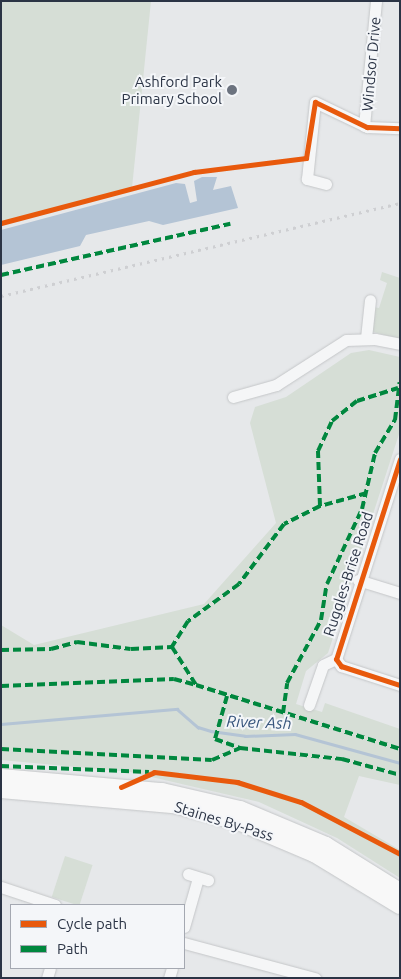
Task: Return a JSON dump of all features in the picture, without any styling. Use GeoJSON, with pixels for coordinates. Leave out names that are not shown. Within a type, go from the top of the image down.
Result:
{"type":"FeatureCollection","features":[{"type":"Feature","properties":{"kind":"highway","name":"Staines By-Pass"},"geometry":{"type":"LineString","coordinates":[[1,777],[162,791],[240,810],[326,845],[400,891]]}},
{"type":"Feature","properties":{"kind":"highway","name":"Staines By-Pass"},"geometry":{"type":"LineString","coordinates":[[1,790],[157,803],[231,820],[314,854],[400,906]]}},
{"type":"Feature","properties":{"kind":"street","name":"Windsor Drive"},"geometry":{"type":"LineString","coordinates":[[364,126],[376,1]]}},
{"type":"Feature","properties":{"kind":"street"},"geometry":{"type":"LineString","coordinates":[[326,184],[307,179],[315,102],[364,126],[400,128]]}},
{"type":"Feature","properties":{"kind":"street"},"geometry":{"type":"LineString","coordinates":[[366,338],[370,300]]}},
{"type":"Feature","properties":{"kind":"street"},"geometry":{"type":"LineString","coordinates":[[233,397],[276,385],[338,343],[366,338],[400,344]]}},
{"type":"Feature","properties":{"kind":"street","name":"Ruggles-Brise Road"},"geometry":{"type":"LineString","coordinates":[[400,459],[358,580],[336,659],[341,666],[400,685]]}},
{"type":"Feature","properties":{"kind":"street"},"geometry":{"type":"LineString","coordinates":[[358,580],[400,593]]}},
{"type":"Feature","properties":{"kind":"street"},"geometry":{"type":"LineString","coordinates":[[309,705],[323,665],[336,659]]}},
{"type":"Feature","properties":{"kind":"street"},"geometry":{"type":"LineString","coordinates":[[185,923],[198,877]]}},
{"type":"Feature","properties":{"kind":"street"},"geometry":{"type":"LineString","coordinates":[[1,887],[52,904]]}},
{"type":"Feature","properties":{"kind":"street"},"geometry":{"type":"LineString","coordinates":[[185,943],[315,978]]}},
{"type":"Feature","properties":{"kind":"shaded area"},"geometry":{"type":"Polygon","coordinates":[[[1,1],[151,1],[132,188],[1,223],[1,1]]]}},
{"type":"Feature","properties":{"kind":"shaded area"},"geometry":{"type":"Polygon","coordinates":[[[382,272],[400,278],[400,339],[373,332],[374,307],[379,308],[387,283],[380,280],[382,272]]]}},
{"type":"Feature","properties":{"kind":"shaded area"},"geometry":{"type":"Polygon","coordinates":[[[369,350],[400,357],[400,431],[328,653],[306,671],[296,704],[322,712],[325,703],[400,729],[400,785],[359,776],[344,817],[400,850],[400,878],[337,838],[259,802],[130,772],[1,760],[1,625],[34,645],[204,604],[276,523],[250,423],[255,407],[286,397],[351,353],[369,350]]]}},
{"type":"Feature","properties":{"kind":"shaded area"},"geometry":{"type":"Polygon","coordinates":[[[65,856],[93,865],[80,904],[74,904],[52,897],[65,856]]]}},
{"type":"Feature","properties":{"kind":"water"},"geometry":{"type":"Polygon","coordinates":[[[202,177],[217,177],[213,190],[231,186],[238,208],[163,225],[149,221],[86,235],[80,246],[1,265],[1,230],[176,183],[185,184],[190,203],[197,201],[194,181],[202,177]]]}},
{"type":"Feature","properties":{"kind":"waterway","name":"River Ash"},"geometry":{"type":"LineString","coordinates":[[1,724],[177,709],[198,727],[211,731],[245,736],[295,734],[400,763]]}},
{"type":"Feature","properties":{"kind":"railway"},"geometry":{"type":"LineString","coordinates":[[1,296],[400,203]]}},
{"type":"Feature","properties":{"kind":"marked path"},"geometry":{"type":"LineString","coordinates":[[1,275],[230,224]]}},
{"type":"Feature","properties":{"kind":"marked path"},"geometry":{"type":"LineString","coordinates":[[283,713],[287,683],[321,620],[327,584],[362,509],[375,453],[395,420],[400,382]]}},
{"type":"Feature","properties":{"kind":"marked path"},"geometry":{"type":"LineString","coordinates":[[320,506],[318,451],[332,421],[357,401],[398,388]]}},
{"type":"Feature","properties":{"kind":"marked path"},"geometry":{"type":"LineString","coordinates":[[367,493],[320,506],[284,524],[239,584],[188,621],[172,647],[196,685],[400,749]]}},
{"type":"Feature","properties":{"kind":"marked path"},"geometry":{"type":"LineString","coordinates":[[1,650],[51,649],[77,642],[131,649],[172,647]]}},
{"type":"Feature","properties":{"kind":"marked path"},"geometry":{"type":"LineString","coordinates":[[1,686],[174,679],[196,685]]}},
{"type":"Feature","properties":{"kind":"marked path"},"geometry":{"type":"LineString","coordinates":[[227,696],[215,739],[240,748]]}},
{"type":"Feature","properties":{"kind":"marked path"},"geometry":{"type":"LineString","coordinates":[[1,749],[212,760],[240,748],[342,759],[400,775]]}},
{"type":"Feature","properties":{"kind":"marked path"},"geometry":{"type":"LineString","coordinates":[[1,766],[149,772]]}},
{"type":"Feature","properties":{"kind":"cycle path"},"geometry":{"type":"LineString","coordinates":[[315,102],[367,127],[400,128]]}},
{"type":"Feature","properties":{"kind":"cycle path"},"geometry":{"type":"LineString","coordinates":[[1,223],[194,172],[306,158],[315,102]]}},
{"type":"Feature","properties":{"kind":"cycle path"},"geometry":{"type":"LineString","coordinates":[[400,459],[336,659],[341,666],[400,685]]}},
{"type":"Feature","properties":{"kind":"cycle path"},"geometry":{"type":"LineString","coordinates":[[121,787],[154,772],[237,782],[301,802],[400,854]]}},
{"type":"Feature","properties":{"kind":"place","name":"Ashford Park Primary School"},"geometry":{"type":"Point","coordinates":[232,90]}}]}
